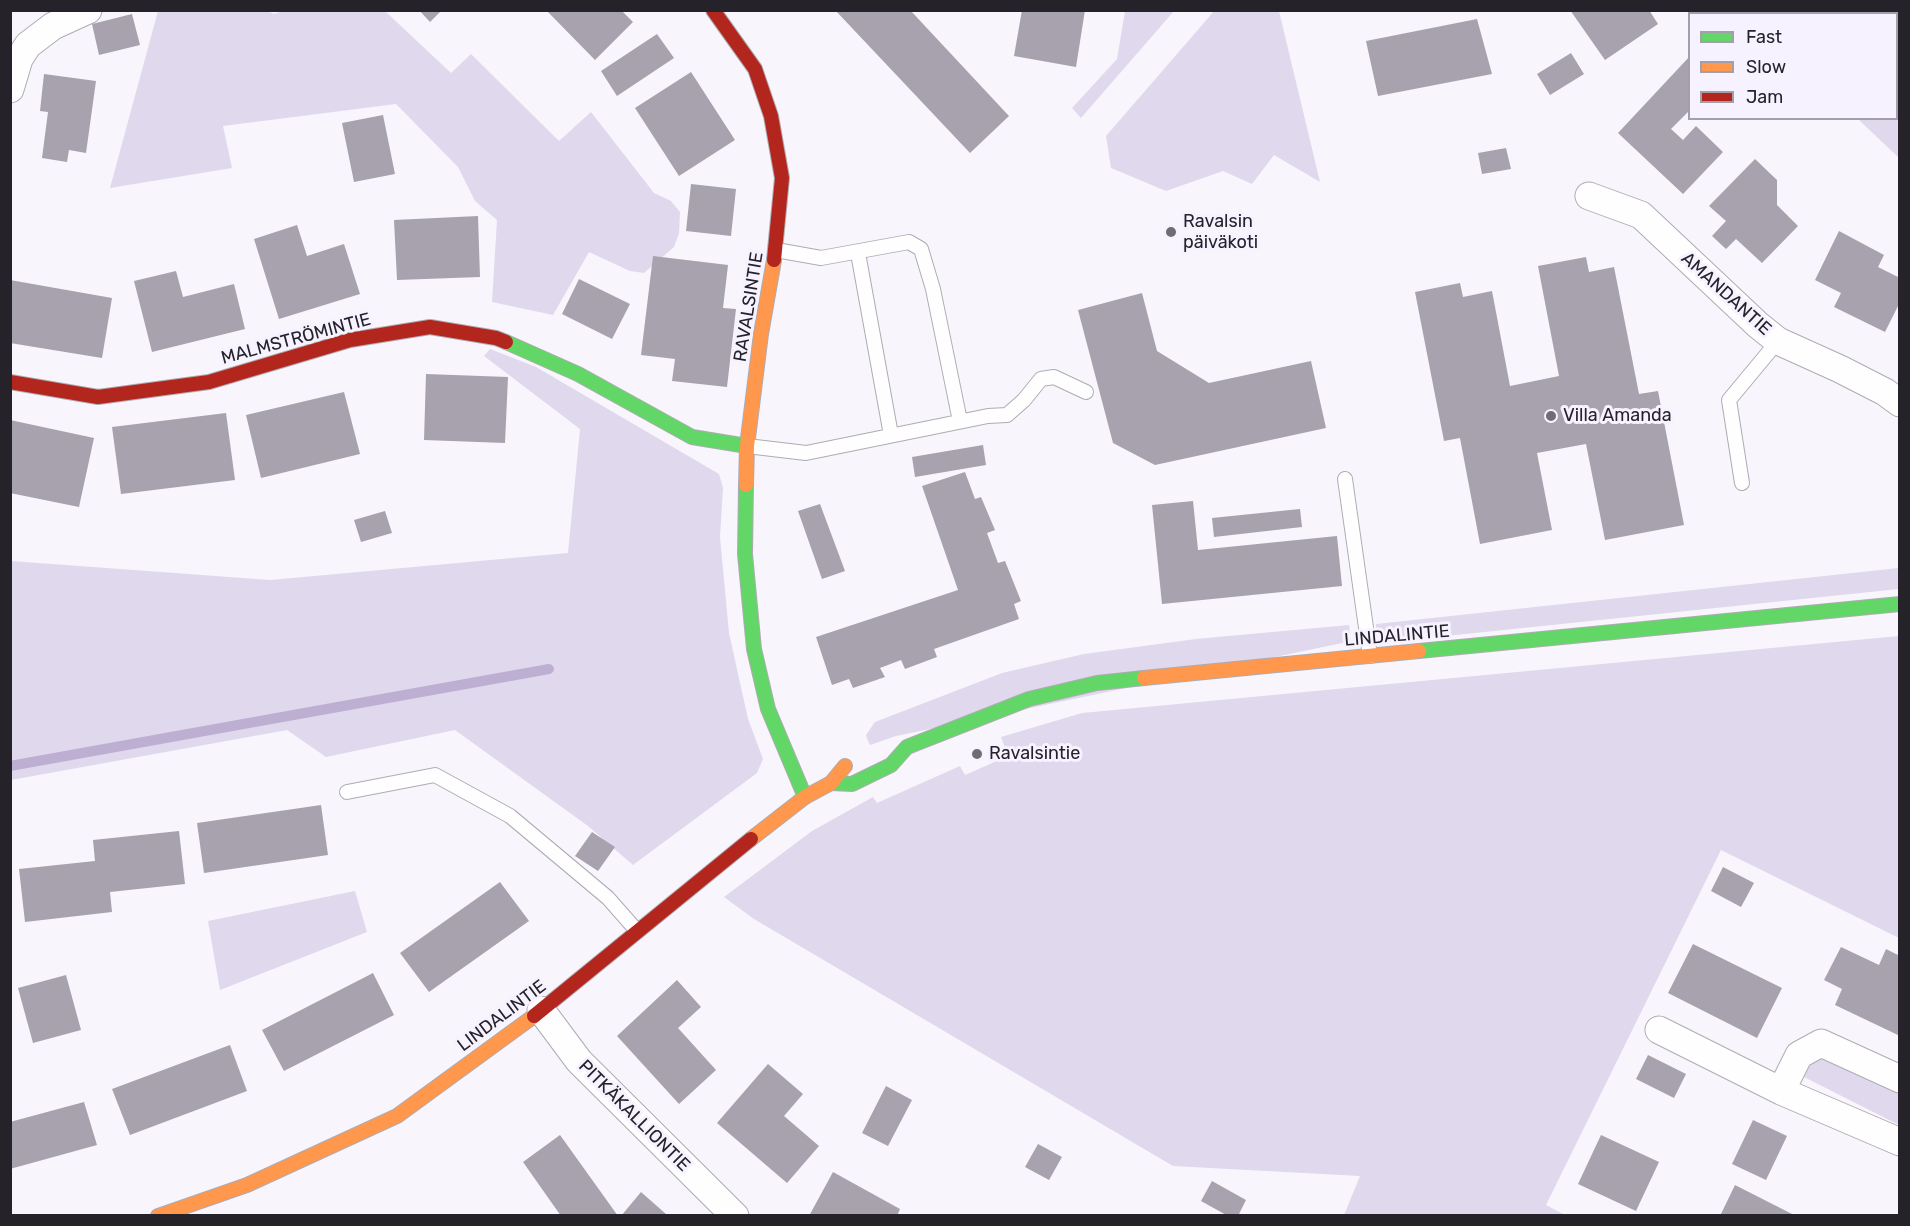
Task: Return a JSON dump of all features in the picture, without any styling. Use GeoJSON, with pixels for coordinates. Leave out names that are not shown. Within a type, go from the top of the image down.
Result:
{"type":"FeatureCollection","features":[{"type":"Feature","properties":{"kind":"street"},"geometry":{"type":"LineString","coordinates":[[10,88],[18,59],[28,45],[53,26],[88,10]]}},
{"type":"Feature","properties":{"kind":"street","name":"RAVALSINTIE"},"geometry":{"type":"LineString","coordinates":[[713,10],[755,69],[771,116],[782,178],[776,250],[761,334],[747,446],[745,554],[753,649],[768,709],[805,797]]}},
{"type":"Feature","properties":{"kind":"street","name":"AMANDANTIE"},"geometry":{"type":"LineString","coordinates":[[1589,196],[1641,215],[1778,341],[1885,392],[1899,403]]}},
{"type":"Feature","properties":{"kind":"street","name":"MALMSTRÖMINTIE"},"geometry":{"type":"LineString","coordinates":[[10,382],[98,397],[209,382],[350,340],[430,327],[496,338],[578,374],[692,437],[747,446]]}},
{"type":"Feature","properties":{"kind":"street","name":"LINDALINTIE"},"geometry":{"type":"LineString","coordinates":[[886,746],[907,747],[1029,699],[1097,683],[1899,604]]}},
{"type":"Feature","properties":{"kind":"street","name":"LINDALINTIE"},"geometry":{"type":"LineString","coordinates":[[831,783],[852,784],[874,774],[891,765],[907,747]]}},
{"type":"Feature","properties":{"kind":"street","name":"LINDALINTIE"},"geometry":{"type":"LineString","coordinates":[[158,1215],[248,1185],[397,1116],[541,1010],[805,797],[831,783],[849,761],[856,758]]}},
{"type":"Feature","properties":{"kind":"street","name":"PITKÄKALLIONTIE"},"geometry":{"type":"LineString","coordinates":[[541,1010],[579,1061],[735,1215]]}},
{"type":"Feature","properties":{"kind":"street"},"geometry":{"type":"LineString","coordinates":[[1659,1030],[1781,1091],[1899,1142]]}},
{"type":"Feature","properties":{"kind":"street"},"geometry":{"type":"LineString","coordinates":[[1781,1091],[1799,1054],[1821,1043],[1899,1079]]}},
{"type":"Feature","properties":{"kind":"lane"},"geometry":{"type":"LineString","coordinates":[[776,250],[821,258],[909,242],[921,249],[933,289],[960,422]]}},
{"type":"Feature","properties":{"kind":"lane"},"geometry":{"type":"LineString","coordinates":[[858,253],[891,435]]}},
{"type":"Feature","properties":{"kind":"lane"},"geometry":{"type":"LineString","coordinates":[[1742,483],[1729,400],[1778,341]]}},
{"type":"Feature","properties":{"kind":"lane"},"geometry":{"type":"LineString","coordinates":[[747,446],[806,453],[891,435],[1007,415],[1024,400],[1041,379],[1054,377],[1086,392]]}},
{"type":"Feature","properties":{"kind":"lane"},"geometry":{"type":"LineString","coordinates":[[1345,479],[1370,656]]}},
{"type":"Feature","properties":{"kind":"lane"},"geometry":{"type":"LineString","coordinates":[[347,792],[435,775],[510,816],[608,898],[637,931]]}},
{"type":"Feature","properties":{"kind":"shaded area"},"geometry":{"type":"Polygon","coordinates":[[[265,10],[274,14],[286,10],[385,11],[451,73],[471,54],[559,141],[591,112],[654,193],[671,201],[680,212],[679,233],[674,247],[644,273],[630,271],[589,252],[553,315],[492,302],[497,220],[475,201],[458,167],[396,104],[223,126],[232,168],[110,188],[158,11],[265,10]]]}},
{"type":"Feature","properties":{"kind":"shaded area"},"geometry":{"type":"Polygon","coordinates":[[[1215,10],[1279,11],[1320,182],[1274,155],[1252,184],[1223,171],[1166,191],[1111,168],[1106,136],[1215,10]]]}},
{"type":"Feature","properties":{"kind":"shaded area"},"geometry":{"type":"Polygon","coordinates":[[[1125,11],[1174,11],[1081,118],[1072,108],[1117,59],[1125,11]]]}},
{"type":"Feature","properties":{"kind":"shaded area"},"geometry":{"type":"Polygon","coordinates":[[[1899,11],[1899,158],[1859,120],[1898,120],[1898,12],[1745,12],[1899,11]]]}},
{"type":"Feature","properties":{"kind":"shaded area"},"geometry":{"type":"Polygon","coordinates":[[[490,349],[536,367],[719,474],[723,488],[720,537],[729,633],[748,719],[763,759],[757,773],[633,865],[588,826],[455,730],[326,757],[287,730],[11,780],[11,561],[270,580],[568,553],[580,429],[484,356],[490,349]]]}},
{"type":"Feature","properties":{"kind":"shaded area"},"geometry":{"type":"Polygon","coordinates":[[[1899,568],[1899,589],[1388,642],[1376,631],[1376,624],[1899,568]]]}},
{"type":"Feature","properties":{"kind":"shaded area"},"geometry":{"type":"Polygon","coordinates":[[[1349,625],[1350,634],[1347,642],[896,736],[870,745],[866,735],[875,722],[1002,673],[1084,654],[1196,639],[1349,625]]]}},
{"type":"Feature","properties":{"kind":"shaded area"},"geometry":{"type":"Polygon","coordinates":[[[1899,636],[1899,938],[1721,850],[1546,1205],[1565,1215],[1344,1215],[1360,1176],[1173,1166],[754,919],[724,897],[812,831],[873,797],[877,803],[960,766],[965,775],[1008,756],[1001,737],[1082,713],[1899,636]]]}},
{"type":"Feature","properties":{"kind":"shaded area"},"geometry":{"type":"Polygon","coordinates":[[[355,891],[367,932],[220,990],[208,921],[355,891]]]}},
{"type":"Feature","properties":{"kind":"shaded area"},"geometry":{"type":"Polygon","coordinates":[[[1816,1051],[1899,1090],[1899,1125],[1804,1077],[1816,1051]]]}},
{"type":"Feature","properties":{"kind":"building"},"geometry":{"type":"Polygon","coordinates":[[[419,10],[442,10],[430,22],[419,10]]]}},
{"type":"Feature","properties":{"kind":"building"},"geometry":{"type":"Polygon","coordinates":[[[546,10],[621,10],[633,22],[595,60],[546,10]]]}},
{"type":"Feature","properties":{"kind":"building"},"geometry":{"type":"Polygon","coordinates":[[[835,10],[910,10],[1009,116],[970,153],[835,10]]]}},
{"type":"Feature","properties":{"kind":"building"},"geometry":{"type":"Polygon","coordinates":[[[1022,10],[1085,10],[1076,67],[1014,56],[1022,10]]]}},
{"type":"Feature","properties":{"kind":"building"},"geometry":{"type":"Polygon","coordinates":[[[1570,10],[1649,10],[1658,24],[1605,60],[1570,10]]]}},
{"type":"Feature","properties":{"kind":"building"},"geometry":{"type":"Polygon","coordinates":[[[132,14],[140,45],[99,55],[92,24],[132,14]]]}},
{"type":"Feature","properties":{"kind":"building"},"geometry":{"type":"Polygon","coordinates":[[[1477,19],[1492,74],[1378,96],[1366,41],[1477,19]]]}},
{"type":"Feature","properties":{"kind":"building"},"geometry":{"type":"Polygon","coordinates":[[[657,34],[674,58],[617,96],[601,71],[657,34]]]}},
{"type":"Feature","properties":{"kind":"building"},"geometry":{"type":"Polygon","coordinates":[[[1571,53],[1584,74],[1550,95],[1537,74],[1571,53]]]}},
{"type":"Feature","properties":{"kind":"building"},"geometry":{"type":"Polygon","coordinates":[[[1688,58],[1688,112],[1671,129],[1683,140],[1696,126],[1723,152],[1683,194],[1618,133],[1688,58]]]}},
{"type":"Feature","properties":{"kind":"building"},"geometry":{"type":"Polygon","coordinates":[[[691,72],[735,140],[679,176],[635,108],[691,72]]]}},
{"type":"Feature","properties":{"kind":"building"},"geometry":{"type":"Polygon","coordinates":[[[44,74],[96,81],[86,153],[69,150],[67,162],[42,158],[48,112],[40,111],[44,74]]]}},
{"type":"Feature","properties":{"kind":"building"},"geometry":{"type":"Polygon","coordinates":[[[383,115],[395,174],[354,182],[342,123],[383,115]]]}},
{"type":"Feature","properties":{"kind":"building"},"geometry":{"type":"Polygon","coordinates":[[[1506,148],[1511,169],[1482,174],[1478,153],[1506,148]]]}},
{"type":"Feature","properties":{"kind":"building"},"geometry":{"type":"Polygon","coordinates":[[[1755,159],[1777,180],[1777,205],[1798,226],[1762,263],[1736,239],[1726,249],[1712,236],[1726,221],[1709,206],[1755,159]]]}},
{"type":"Feature","properties":{"kind":"building"},"geometry":{"type":"Polygon","coordinates":[[[691,184],[736,189],[731,236],[686,231],[691,184]]]}},
{"type":"Feature","properties":{"kind":"building"},"geometry":{"type":"Polygon","coordinates":[[[478,216],[480,277],[397,280],[394,220],[478,216]]]}},
{"type":"Feature","properties":{"kind":"building"},"geometry":{"type":"Polygon","coordinates":[[[297,225],[307,256],[344,244],[360,294],[279,319],[254,239],[297,225]]]}},
{"type":"Feature","properties":{"kind":"building"},"geometry":{"type":"Polygon","coordinates":[[[1839,231],[1884,255],[1878,267],[1900,278],[1900,302],[1885,332],[1834,307],[1841,293],[1815,280],[1839,231]]]}},
{"type":"Feature","properties":{"kind":"building"},"geometry":{"type":"Polygon","coordinates":[[[653,256],[728,265],[723,308],[736,309],[727,387],[672,381],[675,359],[641,355],[653,256]]]}},
{"type":"Feature","properties":{"kind":"building","name":"Villa Amanda"},"geometry":{"type":"Polygon","coordinates":[[[1586,257],[1589,272],[1614,267],[1639,394],[1658,391],[1684,525],[1605,540],[1586,444],[1537,453],[1552,530],[1480,544],[1460,438],[1444,441],[1415,292],[1460,283],[1463,297],[1492,291],[1510,386],[1559,376],[1538,266],[1586,257]]]}},
{"type":"Feature","properties":{"kind":"building"},"geometry":{"type":"Polygon","coordinates":[[[176,271],[183,297],[234,284],[245,329],[152,352],[134,281],[176,271]]]}},
{"type":"Feature","properties":{"kind":"building"},"geometry":{"type":"Polygon","coordinates":[[[579,279],[630,304],[612,339],[562,314],[579,279]]]}},
{"type":"Feature","properties":{"kind":"building"},"geometry":{"type":"Polygon","coordinates":[[[10,280],[112,298],[102,358],[10,343],[10,280]]]}},
{"type":"Feature","properties":{"kind":"building"},"geometry":{"type":"Polygon","coordinates":[[[1142,293],[1157,351],[1209,383],[1311,361],[1326,428],[1155,465],[1113,443],[1078,310],[1142,293]]]}},
{"type":"Feature","properties":{"kind":"building"},"geometry":{"type":"Polygon","coordinates":[[[426,374],[508,377],[505,443],[424,440],[426,374]]]}},
{"type":"Feature","properties":{"kind":"building"},"geometry":{"type":"Polygon","coordinates":[[[344,392],[360,454],[261,478],[246,415],[344,392]]]}},
{"type":"Feature","properties":{"kind":"building"},"geometry":{"type":"Polygon","coordinates":[[[226,413],[235,480],[121,494],[112,427],[226,413]]]}},
{"type":"Feature","properties":{"kind":"building"},"geometry":{"type":"Polygon","coordinates":[[[10,420],[94,438],[79,507],[10,493],[10,420]]]}},
{"type":"Feature","properties":{"kind":"building"},"geometry":{"type":"Polygon","coordinates":[[[983,445],[986,465],[915,477],[912,457],[983,445]]]}},
{"type":"Feature","properties":{"kind":"building"},"geometry":{"type":"Polygon","coordinates":[[[965,472],[975,499],[981,497],[995,530],[987,533],[998,563],[1005,561],[1021,601],[1014,604],[1019,619],[934,649],[937,657],[905,669],[901,660],[880,668],[885,677],[853,688],[849,679],[832,685],[816,637],[958,590],[922,486],[965,472]]]}},
{"type":"Feature","properties":{"kind":"building"},"geometry":{"type":"Polygon","coordinates":[[[1193,501],[1198,550],[1337,536],[1342,586],[1162,604],[1152,505],[1193,501]]]}},
{"type":"Feature","properties":{"kind":"building"},"geometry":{"type":"Polygon","coordinates":[[[820,504],[845,571],[822,579],[798,511],[820,504]]]}},
{"type":"Feature","properties":{"kind":"building"},"geometry":{"type":"Polygon","coordinates":[[[1300,509],[1302,527],[1214,537],[1212,518],[1300,509]]]}},
{"type":"Feature","properties":{"kind":"building"},"geometry":{"type":"Polygon","coordinates":[[[385,511],[392,533],[361,542],[354,520],[385,511]]]}},
{"type":"Feature","properties":{"kind":"building"},"geometry":{"type":"Polygon","coordinates":[[[321,805],[328,855],[204,873],[197,823],[321,805]]]}},
{"type":"Feature","properties":{"kind":"building"},"geometry":{"type":"Polygon","coordinates":[[[179,831],[185,884],[110,892],[112,912],[25,922],[19,869],[95,861],[93,840],[179,831]]]}},
{"type":"Feature","properties":{"kind":"building"},"geometry":{"type":"Polygon","coordinates":[[[592,832],[615,847],[598,871],[575,856],[592,832]]]}},
{"type":"Feature","properties":{"kind":"building"},"geometry":{"type":"Polygon","coordinates":[[[1723,867],[1754,883],[1741,907],[1711,891],[1723,867]]]}},
{"type":"Feature","properties":{"kind":"building"},"geometry":{"type":"Polygon","coordinates":[[[500,882],[529,921],[429,992],[400,953],[500,882]]]}},
{"type":"Feature","properties":{"kind":"building"},"geometry":{"type":"Polygon","coordinates":[[[1693,944],[1782,988],[1757,1038],[1668,993],[1693,944]]]}},
{"type":"Feature","properties":{"kind":"building"},"geometry":{"type":"Polygon","coordinates":[[[1841,947],[1879,965],[1886,949],[1900,956],[1900,1036],[1835,1005],[1842,989],[1824,980],[1841,947]]]}},
{"type":"Feature","properties":{"kind":"building"},"geometry":{"type":"Polygon","coordinates":[[[373,973],[394,1015],[284,1071],[262,1030],[373,973]]]}},
{"type":"Feature","properties":{"kind":"building"},"geometry":{"type":"Polygon","coordinates":[[[66,975],[81,1030],[33,1043],[18,988],[66,975]]]}},
{"type":"Feature","properties":{"kind":"building"},"geometry":{"type":"Polygon","coordinates":[[[677,980],[701,1007],[678,1028],[716,1070],[679,1104],[617,1036],[677,980]]]}},
{"type":"Feature","properties":{"kind":"building"},"geometry":{"type":"Polygon","coordinates":[[[230,1045],[247,1091],[130,1135],[112,1089],[230,1045]]]}},
{"type":"Feature","properties":{"kind":"building"},"geometry":{"type":"Polygon","coordinates":[[[1648,1055],[1686,1074],[1674,1098],[1636,1079],[1648,1055]]]}},
{"type":"Feature","properties":{"kind":"building"},"geometry":{"type":"Polygon","coordinates":[[[768,1064],[803,1094],[784,1116],[819,1146],[787,1183],[717,1123],[768,1064]]]}},
{"type":"Feature","properties":{"kind":"building"},"geometry":{"type":"Polygon","coordinates":[[[886,1086],[912,1100],[888,1146],[862,1133],[886,1086]]]}},
{"type":"Feature","properties":{"kind":"building"},"geometry":{"type":"Polygon","coordinates":[[[84,1102],[97,1145],[10,1169],[10,1122],[84,1102]]]}},
{"type":"Feature","properties":{"kind":"building"},"geometry":{"type":"Polygon","coordinates":[[[1753,1120],[1787,1136],[1766,1180],[1732,1164],[1753,1120]]]}},
{"type":"Feature","properties":{"kind":"building"},"geometry":{"type":"Polygon","coordinates":[[[560,1135],[618,1216],[561,1216],[523,1162],[560,1135]]]}},
{"type":"Feature","properties":{"kind":"building"},"geometry":{"type":"Polygon","coordinates":[[[1601,1135],[1659,1162],[1636,1211],[1578,1184],[1601,1135]]]}},
{"type":"Feature","properties":{"kind":"building"},"geometry":{"type":"Polygon","coordinates":[[[1038,1144],[1062,1157],[1049,1180],[1025,1167],[1038,1144]]]}},
{"type":"Feature","properties":{"kind":"building"},"geometry":{"type":"Polygon","coordinates":[[[833,1172],[900,1209],[897,1216],[809,1216],[833,1172]]]}},
{"type":"Feature","properties":{"kind":"building"},"geometry":{"type":"Polygon","coordinates":[[[1212,1181],[1246,1200],[1238,1216],[1228,1216],[1201,1201],[1212,1181]]]}},
{"type":"Feature","properties":{"kind":"building"},"geometry":{"type":"Polygon","coordinates":[[[1735,1185],[1796,1216],[1720,1216],[1735,1185]]]}},
{"type":"Feature","properties":{"kind":"building"},"geometry":{"type":"Polygon","coordinates":[[[641,1192],[666,1214],[665,1216],[621,1216],[641,1192]]]}},
{"type":"Feature","properties":{"kind":"waterway"},"geometry":{"type":"LineString","coordinates":[[10,766],[549,669]]}},
{"type":"Feature","properties":{"kind":"traffic: fast"},"geometry":{"type":"LineString","coordinates":[[506,342],[578,374],[692,437],[747,446]]}},
{"type":"Feature","properties":{"kind":"traffic: fast"},"geometry":{"type":"LineString","coordinates":[[746,485],[745,554],[754,649],[768,709],[805,797]]}},
{"type":"Feature","properties":{"kind":"traffic: fast"},"geometry":{"type":"LineString","coordinates":[[1419,651],[1900,604]]}},
{"type":"Feature","properties":{"kind":"traffic: fast"},"geometry":{"type":"LineString","coordinates":[[831,783],[852,784],[891,765],[907,747],[1029,699],[1097,683],[1144,678]]}},
{"type":"Feature","properties":{"kind":"traffic: slow"},"geometry":{"type":"LineString","coordinates":[[746,485],[747,446],[761,334],[774,260]]}},
{"type":"Feature","properties":{"kind":"traffic: slow"},"geometry":{"type":"LineString","coordinates":[[1144,678],[1419,651]]}},
{"type":"Feature","properties":{"kind":"traffic: slow"},"geometry":{"type":"LineString","coordinates":[[751,839],[805,797],[831,783],[845,766]]}},
{"type":"Feature","properties":{"kind":"traffic: slow"},"geometry":{"type":"LineString","coordinates":[[158,1216],[247,1185],[397,1116],[534,1016]]}},
{"type":"Feature","properties":{"kind":"traffic: jam"},"geometry":{"type":"LineString","coordinates":[[713,10],[755,69],[771,116],[782,178],[774,260]]}},
{"type":"Feature","properties":{"kind":"traffic: jam"},"geometry":{"type":"LineString","coordinates":[[10,382],[98,397],[209,382],[350,340],[430,327],[496,338],[506,342]]}},
{"type":"Feature","properties":{"kind":"traffic: jam"},"geometry":{"type":"LineString","coordinates":[[534,1016],[751,839]]}},
{"type":"Feature","properties":{"kind":"place","name":"Ravalsin päiväkoti"},"geometry":{"type":"Point","coordinates":[1171,232]}},
{"type":"Feature","properties":{"kind":"place","name":"Villa Amanda"},"geometry":{"type":"Point","coordinates":[1551,416]}},
{"type":"Feature","properties":{"kind":"place","name":"Ravalsintie"},"geometry":{"type":"Point","coordinates":[977,754]}}]}
